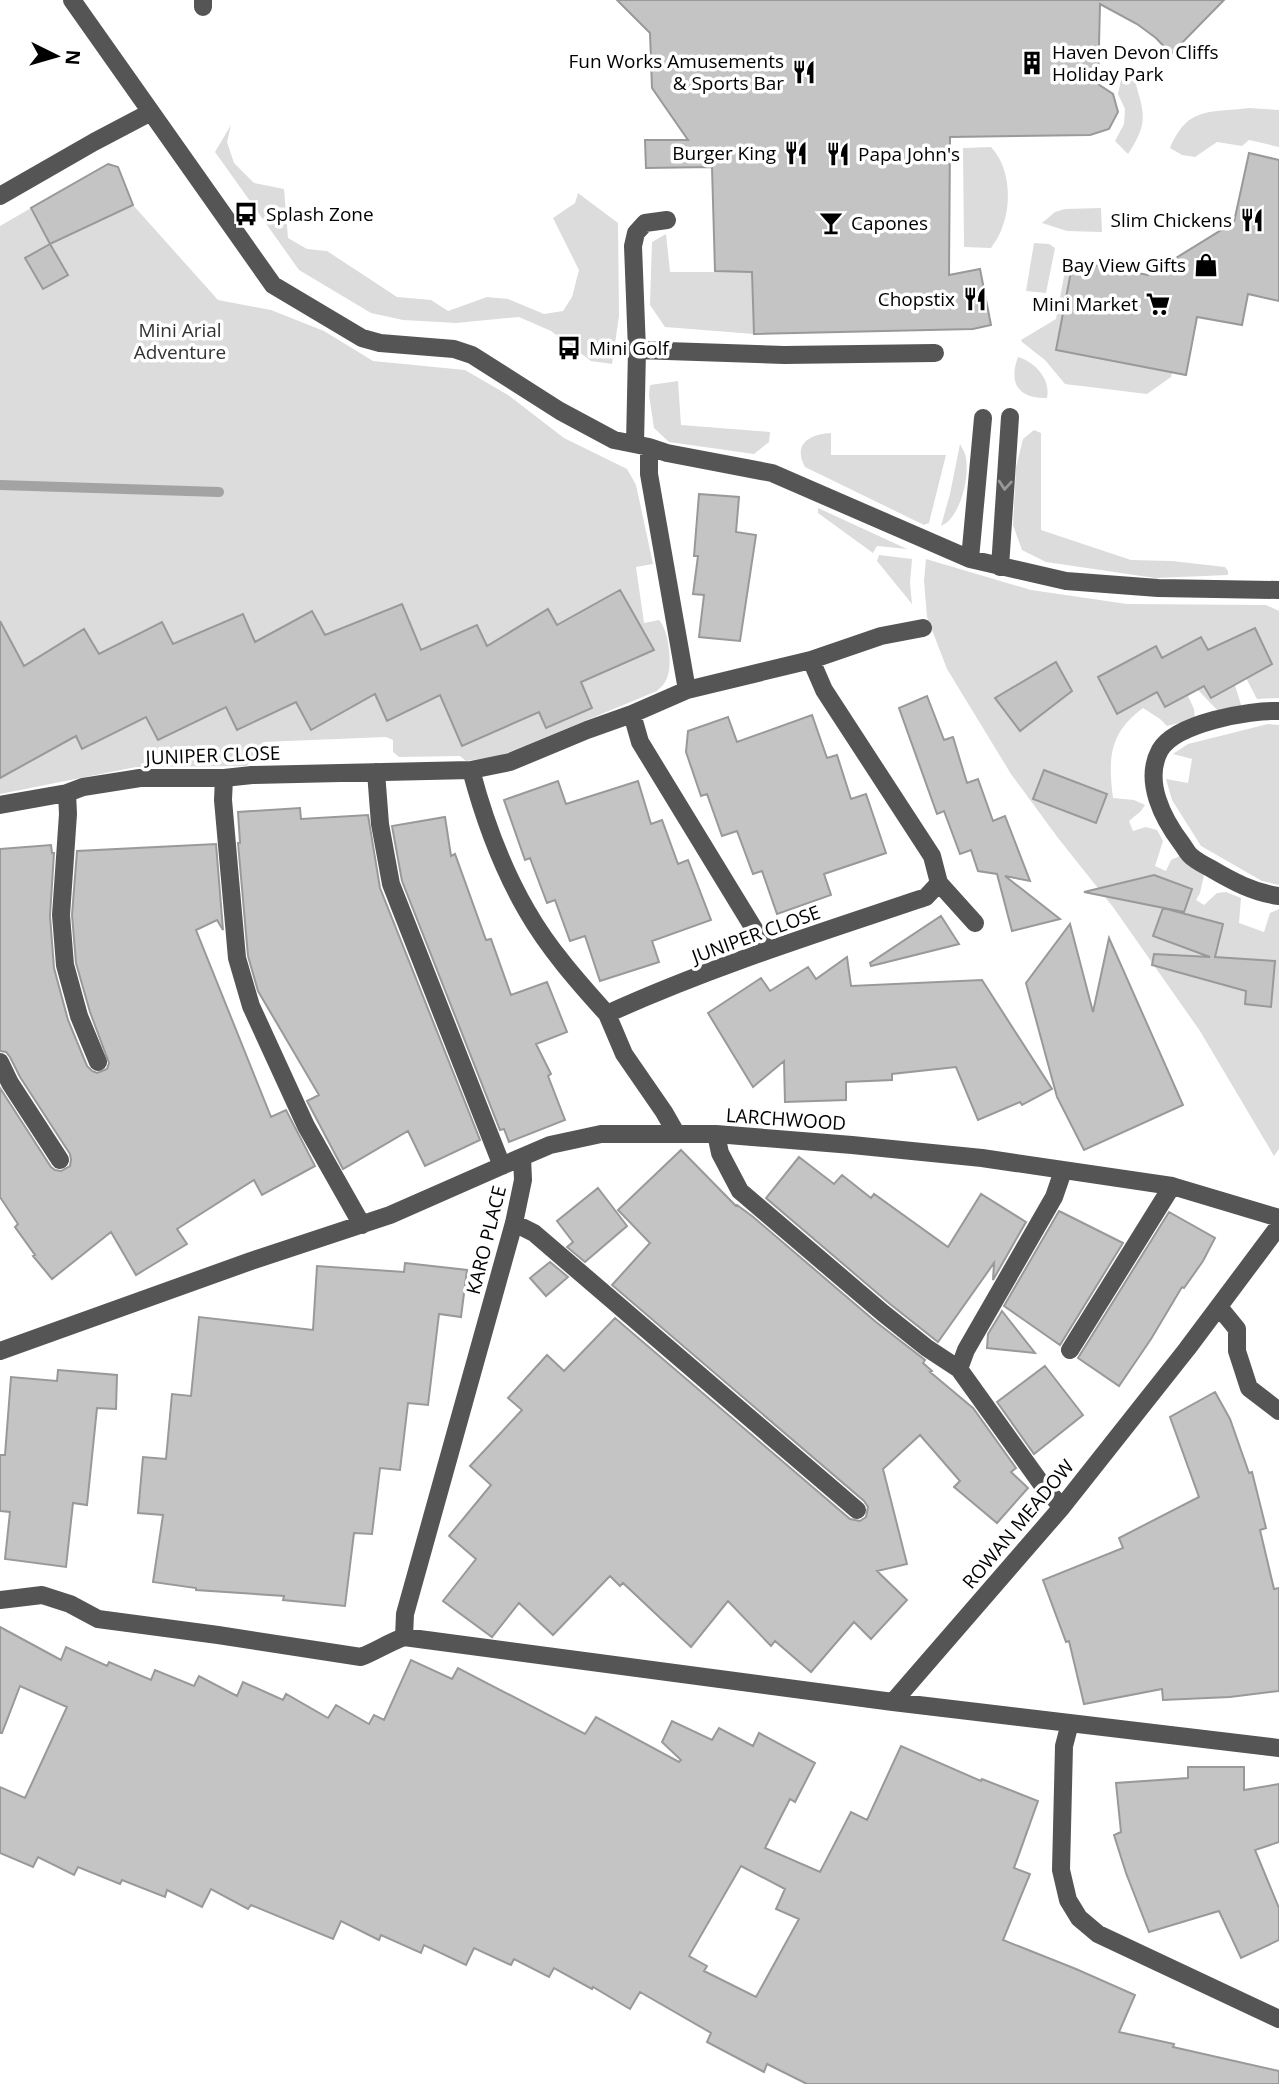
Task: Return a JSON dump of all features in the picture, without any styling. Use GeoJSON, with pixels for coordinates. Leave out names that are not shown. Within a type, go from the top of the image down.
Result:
{"type":"FeatureCollection","features":[{"type":"Feature","properties":{"kind":"lane"},"geometry":{"type":"LineString","coordinates":[[72,0],[273,285],[362,338],[380,343],[454,349],[472,355],[560,411],[614,440],[772,473],[970,559],[1066,581],[1158,588],[1279,590]]}},
{"type":"Feature","properties":{"kind":"lane"},"geometry":{"type":"LineString","coordinates":[[0,196],[151,112]]}},
{"type":"Feature","properties":{"kind":"lane"},"geometry":{"type":"LineString","coordinates":[[667,220],[645,223],[636,233],[634,246],[637,350],[642,446],[687,690]]}},
{"type":"Feature","properties":{"kind":"lane"},"geometry":{"type":"LineString","coordinates":[[637,350],[784,355],[935,353]]}},
{"type":"Feature","properties":{"kind":"lane"},"geometry":{"type":"LineString","coordinates":[[1000,567],[1010,417]]}},
{"type":"Feature","properties":{"kind":"lane"},"geometry":{"type":"LineString","coordinates":[[970,559],[983,418]]}},
{"type":"Feature","properties":{"kind":"lane","name":"JUNIPER CLOSE"},"geometry":{"type":"LineString","coordinates":[[0,805],[140,778],[471,770],[510,762],[587,730],[632,715],[687,690],[811,660],[881,636],[923,628]]}},
{"type":"Feature","properties":{"kind":"lane"},"geometry":{"type":"LineString","coordinates":[[811,660],[824,690],[932,856],[939,883],[975,923]]}},
{"type":"Feature","properties":{"kind":"lane"},"geometry":{"type":"LineString","coordinates":[[1279,711],[1260,710],[1208,721],[1176,735],[1161,749],[1153,768],[1156,799],[1170,829],[1191,857],[1262,894],[1279,896]]}},
{"type":"Feature","properties":{"kind":"lane"},"geometry":{"type":"LineString","coordinates":[[632,715],[640,742],[767,950]]}},
{"type":"Feature","properties":{"kind":"lane"},"geometry":{"type":"LineString","coordinates":[[471,770],[483,814],[527,912],[573,977],[607,1014],[624,1054],[676,1133]]}},
{"type":"Feature","properties":{"kind":"lane"},"geometry":{"type":"LineString","coordinates":[[376,772],[380,824],[391,884],[502,1166]]}},
{"type":"Feature","properties":{"kind":"lane"},"geometry":{"type":"LineString","coordinates":[[225,778],[223,800],[237,958],[251,1006],[306,1126],[362,1225]]}},
{"type":"Feature","properties":{"kind":"lane"},"geometry":{"type":"LineString","coordinates":[[67,793],[61,915],[65,965],[79,1016],[98,1062]]}},
{"type":"Feature","properties":{"kind":"lane","name":"JUNIPER CLOSE"},"geometry":{"type":"LineString","coordinates":[[607,1014],[767,950],[926,897],[939,883]]}},
{"type":"Feature","properties":{"kind":"lane"},"geometry":{"type":"LineString","coordinates":[[0,1062],[10,1083],[60,1160]]}},
{"type":"Feature","properties":{"kind":"lane"},"geometry":{"type":"LineString","coordinates":[[522,1157],[550,1144],[601,1134],[716,1134]]}},
{"type":"Feature","properties":{"kind":"lane","name":"LARCHWOOD"},"geometry":{"type":"LineString","coordinates":[[1062,1507],[1043,1486],[959,1368],[927,1348],[883,1313],[740,1191],[719,1153],[716,1134],[982,1158],[1172,1186],[1279,1218]]}},
{"type":"Feature","properties":{"kind":"lane","name":"KARO PLACE"},"geometry":{"type":"LineString","coordinates":[[0,1351],[251,1261],[362,1225],[522,1157],[523,1180],[514,1223],[405,1614],[404,1637]]}},
{"type":"Feature","properties":{"kind":"lane"},"geometry":{"type":"LineString","coordinates":[[959,1368],[966,1350],[1054,1197],[1063,1171]]}},
{"type":"Feature","properties":{"kind":"lane"},"geometry":{"type":"LineString","coordinates":[[1070,1350],[1172,1186]]}},
{"type":"Feature","properties":{"kind":"lane"},"geometry":{"type":"LineString","coordinates":[[514,1223],[534,1233],[857,1510]]}},
{"type":"Feature","properties":{"kind":"lane","name":"ROWAN MEADOW"},"geometry":{"type":"LineString","coordinates":[[892,1702],[1062,1507],[1279,1226]]}},
{"type":"Feature","properties":{"kind":"lane"},"geometry":{"type":"LineString","coordinates":[[1219,1307],[1237,1329],[1237,1351],[1249,1388],[1279,1411]]}},
{"type":"Feature","properties":{"kind":"lane"},"geometry":{"type":"LineString","coordinates":[[0,1600],[42,1595],[69,1604],[99,1619],[360,1657],[404,1637],[892,1702],[1279,1748]]}},
{"type":"Feature","properties":{"kind":"lane"},"geometry":{"type":"LineString","coordinates":[[1070,1723],[1064,1746],[1061,1870],[1068,1900],[1079,1918],[1098,1934],[1279,2019]]}},
{"type":"Feature","properties":{"kind":"green space"},"geometry":{"type":"Polygon","coordinates":[[[1121,80],[1135,81],[1143,119],[1139,134],[1128,154],[1115,141],[1124,124],[1125,109],[1118,94],[1121,80]]]}},
{"type":"Feature","properties":{"kind":"green space"},"geometry":{"type":"Polygon","coordinates":[[[1249,108],[1279,110],[1279,147],[1249,140],[1242,146],[1217,142],[1195,157],[1182,155],[1170,148],[1177,134],[1192,118],[1211,112],[1249,108]]]}},
{"type":"Feature","properties":{"kind":"green space"},"geometry":{"type":"Polygon","coordinates":[[[231,125],[227,142],[234,163],[254,183],[284,189],[288,238],[307,249],[327,251],[397,297],[431,300],[448,311],[487,297],[508,299],[544,314],[563,311],[572,297],[579,270],[553,218],[575,203],[578,193],[618,223],[619,316],[612,364],[591,361],[551,331],[519,317],[456,323],[403,320],[371,313],[299,270],[215,152],[231,125]]]}},
{"type":"Feature","properties":{"kind":"green space"},"geometry":{"type":"Polygon","coordinates":[[[991,147],[1005,175],[1008,197],[1005,218],[991,248],[964,247],[963,148],[991,147]]]}},
{"type":"Feature","properties":{"kind":"green space","name":"Mini Arial Adventure"},"geometry":{"type":"Polygon","coordinates":[[[133,205],[218,300],[271,310],[324,331],[373,361],[465,370],[508,395],[564,438],[627,469],[636,485],[653,564],[636,567],[644,623],[659,620],[668,641],[669,668],[663,685],[657,691],[500,756],[466,761],[460,756],[399,757],[393,752],[393,740],[386,737],[263,742],[263,753],[246,766],[136,767],[0,794],[0,226],[31,208],[45,235],[58,240],[133,205]]]}},
{"type":"Feature","properties":{"kind":"green space"},"geometry":{"type":"Polygon","coordinates":[[[1101,208],[1102,232],[1067,231],[1042,223],[1055,212],[1065,209],[1101,208]]]}},
{"type":"Feature","properties":{"kind":"green space"},"geometry":{"type":"Polygon","coordinates":[[[666,234],[670,272],[752,272],[754,334],[665,327],[650,305],[652,242],[666,234]]]}},
{"type":"Feature","properties":{"kind":"green space"},"geometry":{"type":"Polygon","coordinates":[[[1034,243],[1049,244],[1055,248],[1046,293],[1026,291],[1034,243]]]}},
{"type":"Feature","properties":{"kind":"green space"},"geometry":{"type":"Polygon","coordinates":[[[1067,260],[1072,260],[1056,350],[1172,373],[1171,377],[1147,394],[1065,384],[1045,360],[1022,342],[1021,340],[1056,319],[1067,260]]]}},
{"type":"Feature","properties":{"kind":"green space"},"geometry":{"type":"Polygon","coordinates":[[[1018,357],[1040,372],[1047,384],[1047,398],[1029,396],[1018,388],[1014,375],[1018,357]]]}},
{"type":"Feature","properties":{"kind":"green space"},"geometry":{"type":"Polygon","coordinates":[[[678,381],[681,425],[770,432],[769,442],[754,454],[669,442],[654,428],[650,385],[678,381]]]}},
{"type":"Feature","properties":{"kind":"green space"},"geometry":{"type":"Polygon","coordinates":[[[1034,430],[1041,433],[1041,530],[1131,560],[1225,567],[1228,575],[1155,578],[1046,562],[1022,550],[1013,525],[1016,467],[1023,439],[1034,430]]]}},
{"type":"Feature","properties":{"kind":"green space"},"geometry":{"type":"Polygon","coordinates":[[[831,433],[831,455],[946,455],[929,523],[924,525],[805,467],[802,446],[817,435],[831,433]]]}},
{"type":"Feature","properties":{"kind":"green space"},"geometry":{"type":"Polygon","coordinates":[[[960,444],[967,462],[963,494],[954,514],[941,526],[950,494],[960,444]]]}},
{"type":"Feature","properties":{"kind":"green space"},"geometry":{"type":"Polygon","coordinates":[[[818,508],[907,549],[877,546],[873,553],[818,513],[818,508]]]}},
{"type":"Feature","properties":{"kind":"green space"},"geometry":{"type":"Polygon","coordinates":[[[879,555],[912,559],[912,604],[877,561],[879,555]]]}},
{"type":"Feature","properties":{"kind":"green space"},"geometry":{"type":"Polygon","coordinates":[[[926,559],[1031,590],[1127,604],[1266,605],[1279,611],[1279,698],[1257,699],[1246,678],[1234,682],[1242,708],[1221,714],[1198,690],[1188,696],[1195,719],[1167,726],[1143,708],[1123,727],[1113,747],[1111,759],[1113,798],[1134,800],[1145,805],[1129,821],[1133,831],[1146,827],[1157,830],[1163,841],[1155,866],[1166,871],[1171,860],[1180,856],[1204,875],[1196,900],[1204,905],[1217,893],[1226,892],[1241,898],[1239,923],[1264,932],[1270,913],[1279,909],[1279,1149],[1274,1156],[1200,1031],[1113,907],[1011,774],[947,669],[927,617],[924,581],[926,559]]]}},
{"type":"Feature","properties":{"kind":"green space"},"geometry":{"type":"Polygon","coordinates":[[[1268,724],[1279,725],[1279,885],[1262,881],[1201,846],[1172,800],[1166,779],[1188,783],[1192,759],[1173,754],[1188,744],[1268,724]]]}},
{"type":"Feature","properties":{"kind":"building"},"geometry":{"type":"Polygon","coordinates":[[[617,0],[1224,0],[1171,54],[1137,24],[1100,4],[1098,84],[1113,94],[1118,112],[1109,129],[1090,135],[950,137],[949,275],[980,269],[991,325],[973,329],[754,334],[752,272],[715,271],[712,167],[646,168],[645,140],[688,140],[652,88],[650,33],[617,0]]]}},
{"type":"Feature","properties":{"kind":"building"},"geometry":{"type":"Polygon","coordinates":[[[1249,153],[1279,160],[1279,301],[1248,294],[1242,325],[1197,317],[1186,375],[1056,350],[1073,261],[1148,275],[1163,266],[1234,222],[1249,153]]]}},
{"type":"Feature","properties":{"kind":"building"},"geometry":{"type":"Polygon","coordinates":[[[108,164],[118,167],[133,205],[50,244],[31,208],[108,164]]]}},
{"type":"Feature","properties":{"kind":"building"},"geometry":{"type":"Polygon","coordinates":[[[50,244],[68,275],[43,289],[25,258],[50,244]]]}},
{"type":"Feature","properties":{"kind":"building"},"geometry":{"type":"Polygon","coordinates":[[[699,494],[739,497],[736,532],[756,535],[740,641],[699,637],[704,595],[693,594],[698,556],[694,556],[699,494]]]}},
{"type":"Feature","properties":{"kind":"building"},"geometry":{"type":"Polygon","coordinates":[[[620,590],[654,650],[581,682],[592,708],[546,728],[539,712],[462,746],[440,695],[387,721],[375,694],[311,730],[296,702],[237,730],[226,707],[158,740],[146,717],[82,749],[76,736],[0,778],[0,621],[24,666],[84,629],[99,654],[162,622],[173,644],[243,614],[255,642],[312,611],[325,635],[402,604],[421,650],[477,625],[487,646],[548,609],[557,625],[620,590]]]}},
{"type":"Feature","properties":{"kind":"building"},"geometry":{"type":"Polygon","coordinates":[[[1255,628],[1272,664],[1211,698],[1204,686],[1165,707],[1157,692],[1117,714],[1098,677],[1156,646],[1162,658],[1201,637],[1208,650],[1255,628]]]}},
{"type":"Feature","properties":{"kind":"building"},"geometry":{"type":"Polygon","coordinates":[[[1056,662],[1072,691],[1020,731],[995,698],[1056,662]]]}},
{"type":"Feature","properties":{"kind":"building"},"geometry":{"type":"Polygon","coordinates":[[[927,696],[944,740],[953,737],[967,783],[978,779],[993,821],[1005,816],[1030,881],[1005,876],[1060,919],[1012,931],[997,874],[978,871],[971,850],[960,854],[944,811],[937,814],[899,708],[927,696]]]}},
{"type":"Feature","properties":{"kind":"building"},"geometry":{"type":"Polygon","coordinates":[[[812,715],[827,758],[837,755],[851,799],[866,794],[886,853],[824,874],[831,895],[777,914],[762,871],[753,874],[737,831],[722,836],[707,794],[701,796],[686,752],[688,731],[728,717],[737,742],[812,715]]]}},
{"type":"Feature","properties":{"kind":"building"},"geometry":{"type":"Polygon","coordinates":[[[1044,770],[1107,794],[1096,823],[1033,799],[1044,770]]]}},
{"type":"Feature","properties":{"kind":"building"},"geometry":{"type":"Polygon","coordinates":[[[558,781],[566,804],[638,781],[651,824],[662,820],[678,864],[688,860],[711,920],[652,941],[659,962],[600,981],[585,936],[570,941],[555,900],[547,903],[530,858],[525,860],[504,800],[558,781]]]}},
{"type":"Feature","properties":{"kind":"building"},"geometry":{"type":"Polygon","coordinates":[[[300,808],[301,819],[368,815],[380,888],[480,1140],[425,1166],[408,1131],[343,1169],[307,1101],[319,1095],[258,991],[248,956],[238,843],[238,812],[300,808]]]}},
{"type":"Feature","properties":{"kind":"building"},"geometry":{"type":"Polygon","coordinates":[[[445,817],[451,856],[455,854],[486,940],[491,939],[511,995],[547,982],[567,1032],[536,1044],[551,1074],[548,1076],[565,1120],[509,1142],[504,1129],[500,1130],[402,881],[392,826],[445,817]]]}},
{"type":"Feature","properties":{"kind":"building"},"geometry":{"type":"Polygon","coordinates":[[[216,844],[223,930],[217,920],[196,930],[271,1117],[286,1110],[315,1166],[262,1195],[254,1180],[177,1229],[187,1244],[136,1275],[111,1232],[52,1279],[33,1256],[35,1255],[15,1227],[18,1224],[0,1197],[0,1088],[51,1167],[61,1171],[70,1166],[71,1160],[70,1154],[10,1057],[6,1052],[0,1051],[0,849],[51,845],[54,853],[50,916],[54,968],[68,1020],[87,1066],[97,1073],[107,1069],[109,1063],[76,963],[72,915],[77,851],[216,844]]]}},
{"type":"Feature","properties":{"kind":"building"},"geometry":{"type":"Polygon","coordinates":[[[1154,875],[1192,889],[1184,912],[1084,892],[1154,875]]]}},
{"type":"Feature","properties":{"kind":"building"},"geometry":{"type":"Polygon","coordinates":[[[1163,908],[1223,924],[1215,957],[1275,961],[1271,1007],[1245,1004],[1246,991],[1152,965],[1154,954],[1210,957],[1153,936],[1163,908]]]}},
{"type":"Feature","properties":{"kind":"building"},"geometry":{"type":"Polygon","coordinates":[[[941,916],[959,944],[871,966],[870,963],[941,916]]]}},
{"type":"Feature","properties":{"kind":"building"},"geometry":{"type":"Polygon","coordinates":[[[1070,924],[1093,1012],[1109,938],[1183,1105],[1084,1150],[1057,1097],[1026,983],[1070,924]]]}},
{"type":"Feature","properties":{"kind":"building"},"geometry":{"type":"Polygon","coordinates":[[[847,957],[851,986],[982,980],[1052,1089],[1022,1105],[1020,1102],[978,1120],[956,1067],[892,1074],[892,1080],[846,1082],[846,1100],[785,1102],[784,1061],[753,1087],[708,1013],[761,978],[770,991],[808,967],[816,979],[847,957]]]}},
{"type":"Feature","properties":{"kind":"building"},"geometry":{"type":"Polygon","coordinates":[[[681,1150],[736,1206],[752,1216],[876,1322],[925,1360],[923,1363],[932,1371],[930,1372],[973,1408],[1016,1468],[1011,1472],[1028,1488],[997,1523],[954,1487],[960,1481],[920,1435],[883,1469],[907,1564],[877,1571],[907,1600],[871,1639],[854,1622],[811,1672],[775,1641],[771,1646],[728,1601],[691,1647],[623,1583],[620,1586],[610,1576],[553,1635],[519,1603],[492,1637],[443,1601],[476,1559],[449,1536],[491,1485],[470,1466],[522,1410],[508,1398],[547,1355],[564,1371],[615,1318],[850,1519],[860,1521],[866,1517],[868,1507],[864,1501],[612,1285],[650,1243],[618,1210],[681,1150]]]}},
{"type":"Feature","properties":{"kind":"building"},"geometry":{"type":"Polygon","coordinates":[[[799,1157],[834,1184],[842,1175],[871,1198],[874,1194],[948,1247],[981,1194],[1026,1222],[993,1280],[994,1263],[938,1342],[766,1198],[799,1157]]]}},
{"type":"Feature","properties":{"kind":"building"},"geometry":{"type":"Polygon","coordinates":[[[598,1188],[627,1226],[585,1262],[567,1247],[573,1242],[557,1221],[598,1188]]]}},
{"type":"Feature","properties":{"kind":"building"},"geometry":{"type":"Polygon","coordinates":[[[1059,1211],[1123,1243],[1060,1345],[1004,1306],[1059,1211]]]}},
{"type":"Feature","properties":{"kind":"building"},"geometry":{"type":"Polygon","coordinates":[[[1169,1212],[1215,1238],[1203,1261],[1184,1288],[1182,1287],[1119,1386],[1078,1358],[1169,1212]]]}},
{"type":"Feature","properties":{"kind":"building"},"geometry":{"type":"Polygon","coordinates":[[[550,1262],[568,1277],[546,1296],[530,1278],[550,1262]]]}},
{"type":"Feature","properties":{"kind":"building"},"geometry":{"type":"Polygon","coordinates":[[[405,1263],[467,1270],[461,1317],[439,1314],[428,1405],[408,1403],[400,1470],[380,1468],[372,1534],[354,1533],[345,1606],[283,1600],[284,1596],[196,1590],[153,1582],[163,1515],[138,1513],[143,1457],[166,1459],[172,1394],[191,1396],[199,1317],[313,1330],[317,1266],[404,1272],[405,1263]]]}},
{"type":"Feature","properties":{"kind":"building"},"geometry":{"type":"Polygon","coordinates":[[[1002,1311],[1035,1353],[987,1348],[988,1334],[1002,1311]]]}},
{"type":"Feature","properties":{"kind":"building"},"geometry":{"type":"Polygon","coordinates":[[[1045,1366],[1083,1415],[1034,1454],[997,1402],[1045,1366]]]}},
{"type":"Feature","properties":{"kind":"building"},"geometry":{"type":"Polygon","coordinates":[[[58,1370],[117,1375],[116,1409],[97,1408],[87,1505],[73,1503],[66,1567],[5,1559],[10,1512],[0,1511],[0,1455],[5,1455],[11,1377],[57,1381],[58,1370]]]}},
{"type":"Feature","properties":{"kind":"building"},"geometry":{"type":"Polygon","coordinates":[[[1215,1392],[1230,1419],[1249,1473],[1252,1472],[1266,1528],[1260,1530],[1274,1589],[1279,1588],[1279,1691],[1230,1697],[1163,1700],[1162,1689],[1084,1704],[1069,1641],[1066,1642],[1043,1580],[1123,1548],[1119,1538],[1199,1497],[1170,1417],[1215,1392]]]}},
{"type":"Feature","properties":{"kind":"building"},"geometry":{"type":"Polygon","coordinates":[[[0,1627],[61,1660],[66,1647],[107,1666],[109,1662],[151,1680],[155,1670],[194,1686],[199,1676],[237,1696],[243,1682],[283,1700],[286,1694],[328,1718],[336,1705],[369,1724],[374,1715],[384,1720],[411,1660],[452,1679],[458,1668],[585,1734],[596,1717],[679,1762],[681,1760],[662,1742],[672,1721],[712,1740],[719,1728],[753,1746],[759,1733],[815,1763],[795,1802],[790,1799],[765,1848],[820,1872],[851,1812],[867,1820],[901,1746],[981,1781],[982,1779],[1038,1801],[1014,1868],[1030,1874],[1003,1940],[1135,1995],[1119,2032],[1279,2071],[1279,2084],[807,2084],[767,2064],[764,2072],[707,2042],[711,2033],[640,1992],[630,2009],[554,1968],[549,1977],[514,1959],[511,1965],[474,1948],[466,1965],[424,1945],[421,1953],[381,1935],[379,1940],[341,1921],[333,1939],[251,1905],[248,1909],[211,1889],[202,1907],[167,1890],[165,1897],[122,1880],[120,1884],[78,1867],[74,1875],[38,1857],[33,1867],[0,1853],[0,1787],[25,1798],[67,1707],[20,1686],[0,1733],[0,1627]],[[741,1866],[689,1956],[707,1966],[704,1971],[756,1997],[799,1919],[776,1909],[785,1889],[741,1866]]]}},
{"type":"Feature","properties":{"kind":"building"},"geometry":{"type":"Polygon","coordinates":[[[1188,1767],[1244,1767],[1244,1790],[1279,1784],[1279,1842],[1255,1850],[1279,1908],[1279,1940],[1241,1958],[1219,1911],[1149,1932],[1114,1835],[1121,1832],[1116,1783],[1188,1778],[1188,1767]]]}},
{"type":"Feature","properties":{"kind":"waterway"},"geometry":{"type":"LineString","coordinates":[[0,485],[219,492]]}},
{"type":"Feature","properties":{"kind":"place","name":"Haven Devon Cliffs Holiday Park"},"geometry":{"type":"Point","coordinates":[1032,63]}},
{"type":"Feature","properties":{"kind":"place","name":"Fun Works Amusements & Sports Bar"},"geometry":{"type":"Point","coordinates":[804,72]}},
{"type":"Feature","properties":{"kind":"place","name":"Burger King"},"geometry":{"type":"Point","coordinates":[796,153]}},
{"type":"Feature","properties":{"kind":"place","name":"Papa John's"},"geometry":{"type":"Point","coordinates":[838,154]}},
{"type":"Feature","properties":{"kind":"place","name":"Splash Zone"},"geometry":{"type":"Point","coordinates":[246,214]}},
{"type":"Feature","properties":{"kind":"place","name":"Slim Chickens"},"geometry":{"type":"Point","coordinates":[1252,220]}},
{"type":"Feature","properties":{"kind":"place","name":"Capones"},"geometry":{"type":"Point","coordinates":[831,223]}},
{"type":"Feature","properties":{"kind":"place","name":"Bay View Gifts"},"geometry":{"type":"Point","coordinates":[1206,265]}},
{"type":"Feature","properties":{"kind":"place","name":"Chopstix"},"geometry":{"type":"Point","coordinates":[975,299]}},
{"type":"Feature","properties":{"kind":"place","name":"Mini Market"},"geometry":{"type":"Point","coordinates":[1158,304]}},
{"type":"Feature","properties":{"kind":"place","name":"Mini Golf"},"geometry":{"type":"Point","coordinates":[569,348]}}]}
